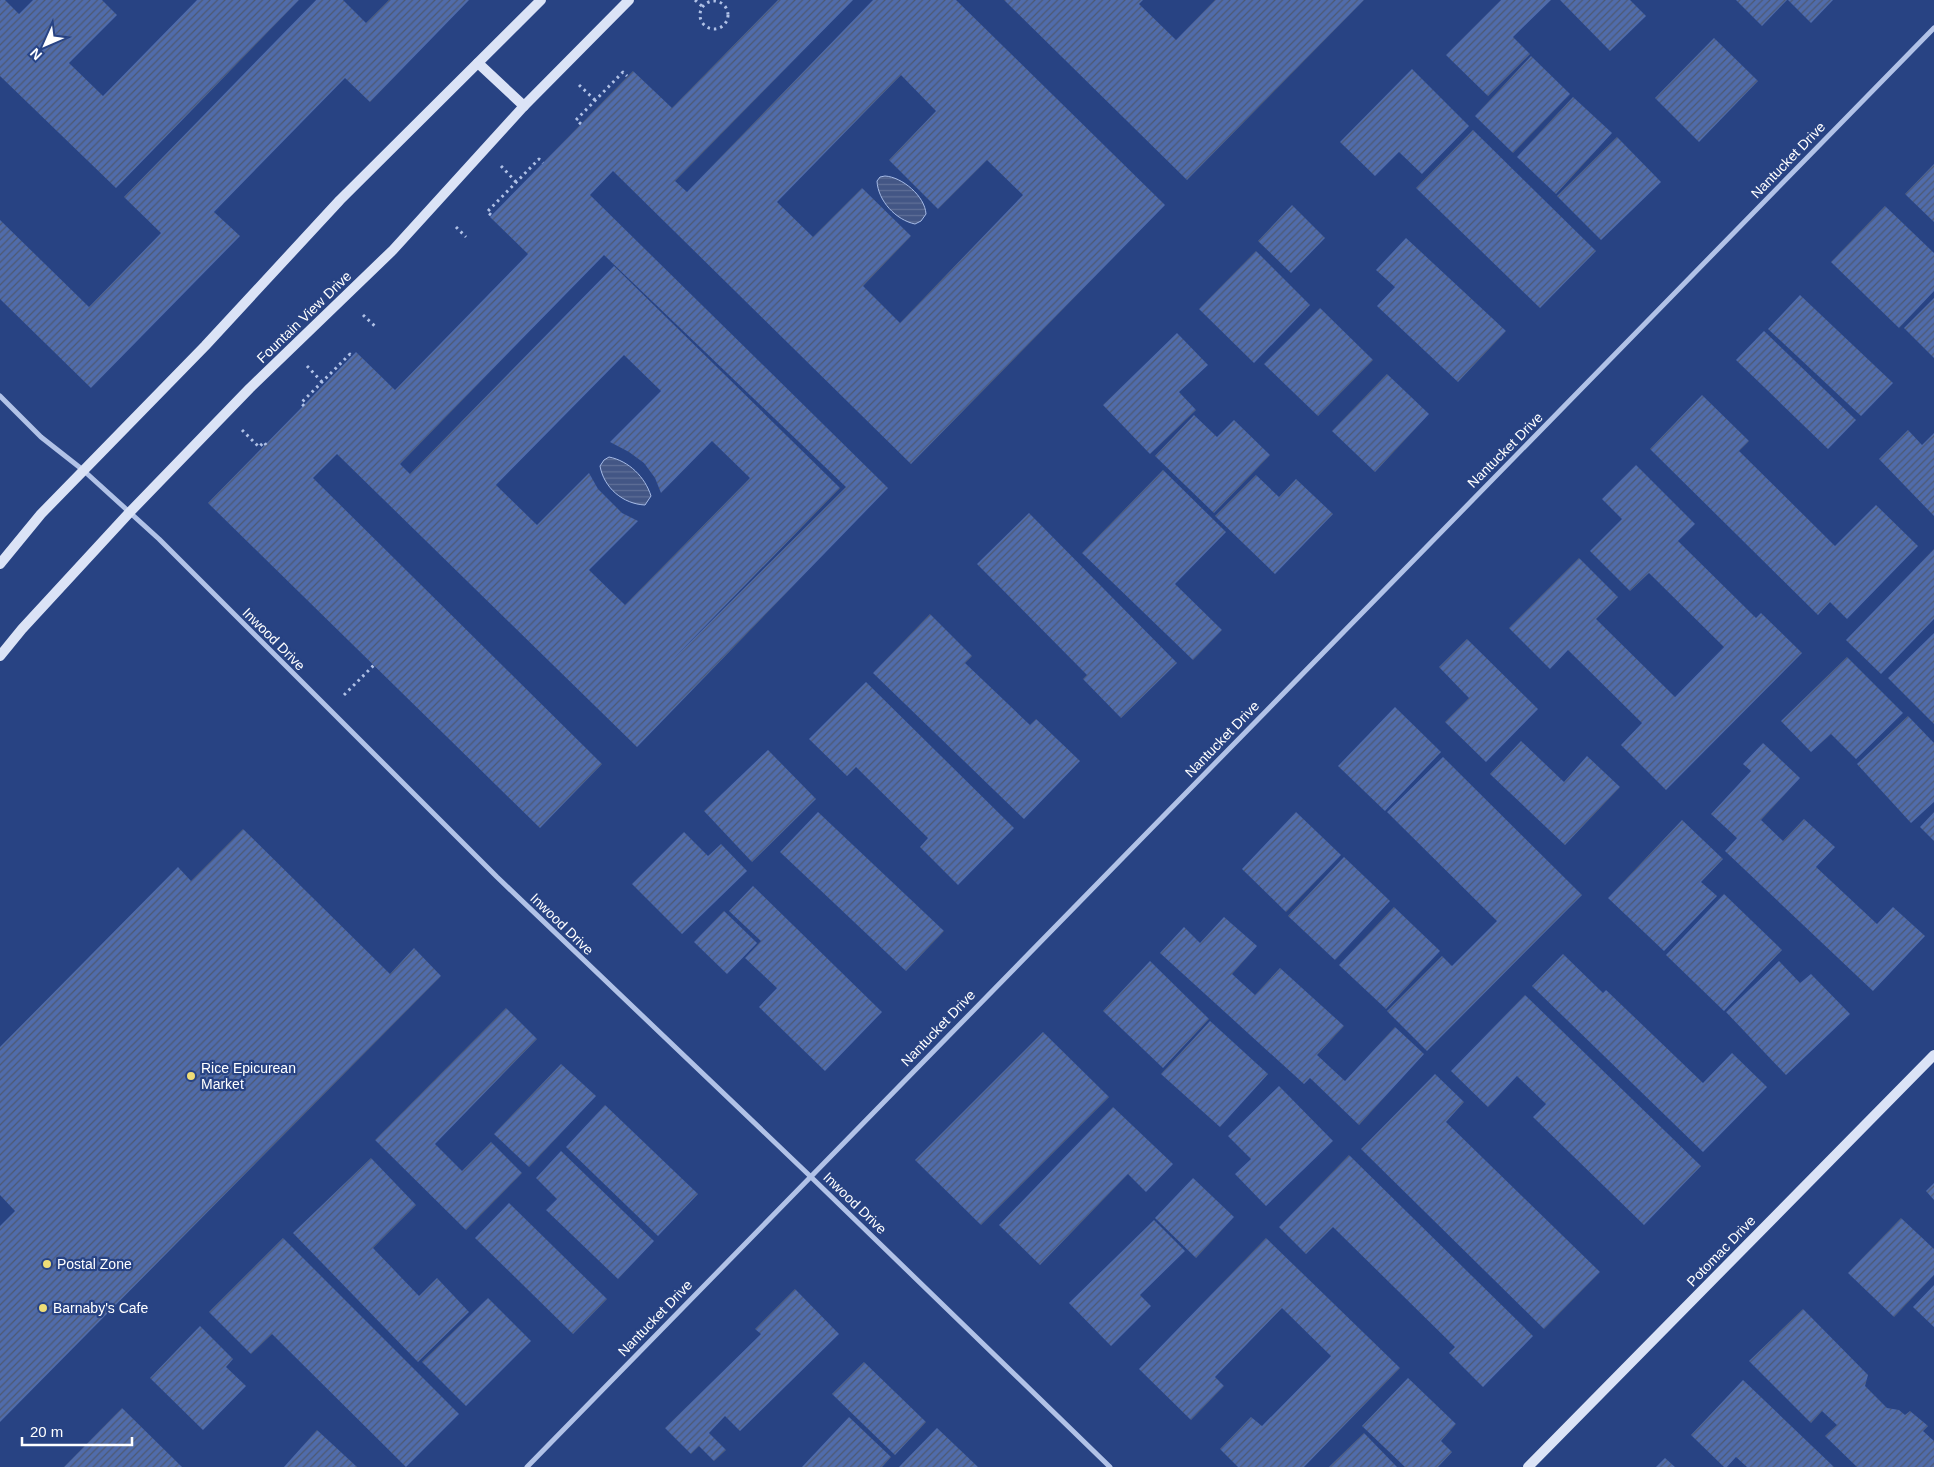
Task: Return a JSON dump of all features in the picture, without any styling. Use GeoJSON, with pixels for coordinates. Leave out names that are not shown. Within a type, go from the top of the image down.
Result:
{"type":"FeatureCollection","features":[{"type":"Feature","properties":{"kind":"main road"},"geometry":{"type":"LineString","coordinates":[[0,564],[41,514],[204,346],[340,200],[541,0]]}},
{"type":"Feature","properties":{"kind":"main road","name":"Fountain View Drive"},"geometry":{"type":"LineString","coordinates":[[0,656],[22,629],[129,513],[250,388],[393,250],[524,106],[629,0]]}},
{"type":"Feature","properties":{"kind":"main road"},"geometry":{"type":"LineString","coordinates":[[478,63],[524,106]]}},
{"type":"Feature","properties":{"kind":"main road","name":"Potomac Drive"},"geometry":{"type":"LineString","coordinates":[[1528,1467],[1934,1055]]}},
{"type":"Feature","properties":{"kind":"street","name":"Nantucket Drive"},"geometry":{"type":"LineString","coordinates":[[527,1467],[1934,28]]}},
{"type":"Feature","properties":{"kind":"street","name":"Inwood Drive"},"geometry":{"type":"LineString","coordinates":[[0,396],[41,437],[83,470],[159,539],[497,878],[810,1176],[1110,1467]]}},
{"type":"Feature","properties":{"kind":"path"},"geometry":{"type":"LineString","coordinates":[[695,0],[703,7]]}},
{"type":"Feature","properties":{"kind":"path"},"geometry":{"type":"LineString","coordinates":[[709,2],[722,4],[726,7],[728,16],[725,24],[717,29],[704,26],[700,17],[703,7],[709,2]]}},
{"type":"Feature","properties":{"kind":"path"},"geometry":{"type":"LineString","coordinates":[[581,124],[576,120],[595,100],[623,72],[627,76]]}},
{"type":"Feature","properties":{"kind":"path"},"geometry":{"type":"LineString","coordinates":[[578,84],[595,100]]}},
{"type":"Feature","properties":{"kind":"path"},"geometry":{"type":"LineString","coordinates":[[491,215],[488,212],[539,159],[543,163]]}},
{"type":"Feature","properties":{"kind":"path"},"geometry":{"type":"LineString","coordinates":[[500,166],[516,182]]}},
{"type":"Feature","properties":{"kind":"path"},"geometry":{"type":"LineString","coordinates":[[456,227],[466,237]]}},
{"type":"Feature","properties":{"kind":"path"},"geometry":{"type":"LineString","coordinates":[[363,314],[377,328]]}},
{"type":"Feature","properties":{"kind":"path"},"geometry":{"type":"LineString","coordinates":[[304,406],[301,403],[350,354],[352,357]]}},
{"type":"Feature","properties":{"kind":"path"},"geometry":{"type":"LineString","coordinates":[[306,365],[322,382]]}},
{"type":"Feature","properties":{"kind":"path"},"geometry":{"type":"LineString","coordinates":[[242,430],[259,447],[264,442],[266,445]]}},
{"type":"Feature","properties":{"kind":"path"},"geometry":{"type":"LineString","coordinates":[[329,710],[374,665]]}},
{"type":"Feature","properties":{"kind":"water"},"geometry":{"type":"Polygon","coordinates":[[[885,176],[898,180],[917,194],[925,207],[926,214],[921,221],[915,224],[908,222],[895,214],[884,202],[877,181],[880,177],[885,176]]]}},
{"type":"Feature","properties":{"kind":"water"},"geometry":{"type":"Polygon","coordinates":[[[609,457],[629,466],[645,482],[651,496],[645,505],[629,502],[610,488],[600,466],[609,457]]]}},
{"type":"Feature","properties":{"kind":"building"},"geometry":{"type":"Polygon","coordinates":[[[0,0],[5,0],[19,14],[33,0],[102,0],[117,15],[69,63],[103,96],[197,0],[299,0],[116,188],[0,76],[0,0]]]}},
{"type":"Feature","properties":{"kind":"building"},"geometry":{"type":"Polygon","coordinates":[[[316,0],[343,0],[366,23],[389,0],[469,0],[370,102],[345,78],[214,212],[240,236],[91,388],[0,299],[0,220],[89,307],[161,233],[124,197],[316,0]]]}},
{"type":"Feature","properties":{"kind":"building"},"geometry":{"type":"Polygon","coordinates":[[[778,0],[853,0],[675,181],[687,192],[873,0],[956,0],[1165,205],[911,464],[613,171],[590,195],[888,488],[637,747],[337,454],[313,478],[602,764],[540,828],[208,503],[356,352],[395,390],[528,254],[490,217],[633,71],[672,108],[778,0]],[[901,75],[777,202],[813,237],[862,188],[911,236],[863,286],[900,323],[1023,195],[987,160],[938,209],[889,160],[936,111],[901,75]],[[604,255],[400,464],[410,474],[614,266],[840,488],[674,658],[846,487],[604,255]],[[624,355],[496,485],[537,525],[589,473],[598,489],[622,513],[638,521],[589,570],[625,605],[750,478],[712,441],[661,493],[655,478],[644,463],[610,442],[661,391],[624,355]]]}},
{"type":"Feature","properties":{"kind":"building"},"geometry":{"type":"Polygon","coordinates":[[[1004,0],[1143,0],[1139,4],[1176,40],[1215,0],[1364,0],[1187,180],[1004,0]]]}},
{"type":"Feature","properties":{"kind":"building"},"geometry":{"type":"Polygon","coordinates":[[[1501,0],[1551,0],[1513,37],[1530,54],[1488,96],[1446,55],[1501,0]]]}},
{"type":"Feature","properties":{"kind":"building"},"geometry":{"type":"Polygon","coordinates":[[[1560,0],[1630,0],[1646,16],[1610,51],[1560,0]]]}},
{"type":"Feature","properties":{"kind":"building"},"geometry":{"type":"Polygon","coordinates":[[[1736,0],[1787,0],[1762,26],[1736,0]]]}},
{"type":"Feature","properties":{"kind":"building"},"geometry":{"type":"Polygon","coordinates":[[[1788,0],[1833,0],[1811,23],[1788,0]]]}},
{"type":"Feature","properties":{"kind":"building"},"geometry":{"type":"Polygon","coordinates":[[[1714,38],[1758,81],[1699,142],[1655,98],[1714,38]]]}},
{"type":"Feature","properties":{"kind":"building"},"geometry":{"type":"Polygon","coordinates":[[[1531,56],[1570,94],[1513,153],[1475,116],[1531,56]]]}},
{"type":"Feature","properties":{"kind":"building"},"geometry":{"type":"Polygon","coordinates":[[[1412,69],[1469,126],[1422,174],[1399,152],[1375,176],[1340,142],[1412,69]]]}},
{"type":"Feature","properties":{"kind":"building"},"geometry":{"type":"Polygon","coordinates":[[[1573,97],[1612,133],[1556,194],[1517,157],[1573,97]]]}},
{"type":"Feature","properties":{"kind":"building"},"geometry":{"type":"Polygon","coordinates":[[[1473,130],[1596,251],[1540,308],[1416,188],[1473,130]]]}},
{"type":"Feature","properties":{"kind":"building"},"geometry":{"type":"Polygon","coordinates":[[[1617,137],[1661,182],[1601,240],[1557,196],[1617,137]]]}},
{"type":"Feature","properties":{"kind":"building"},"geometry":{"type":"Polygon","coordinates":[[[1934,164],[1934,222],[1905,194],[1934,164]]]}},
{"type":"Feature","properties":{"kind":"building"},"geometry":{"type":"Polygon","coordinates":[[[1292,205],[1325,238],[1291,273],[1258,241],[1292,205]]]}},
{"type":"Feature","properties":{"kind":"building"},"geometry":{"type":"Polygon","coordinates":[[[1885,206],[1934,253],[1934,291],[1899,328],[1831,262],[1885,206]]]}},
{"type":"Feature","properties":{"kind":"building"},"geometry":{"type":"Polygon","coordinates":[[[1406,238],[1506,331],[1458,382],[1377,306],[1395,287],[1376,270],[1406,238]]]}},
{"type":"Feature","properties":{"kind":"building"},"geometry":{"type":"Polygon","coordinates":[[[1256,251],[1310,305],[1254,363],[1199,309],[1256,251]]]}},
{"type":"Feature","properties":{"kind":"building"},"geometry":{"type":"Polygon","coordinates":[[[1800,295],[1893,383],[1861,416],[1768,329],[1800,295]]]}},
{"type":"Feature","properties":{"kind":"building"},"geometry":{"type":"Polygon","coordinates":[[[1934,298],[1934,358],[1904,328],[1934,298]]]}},
{"type":"Feature","properties":{"kind":"building"},"geometry":{"type":"Polygon","coordinates":[[[1320,308],[1373,360],[1318,416],[1264,364],[1320,308]]]}},
{"type":"Feature","properties":{"kind":"building"},"geometry":{"type":"Polygon","coordinates":[[[1764,331],[1856,420],[1828,449],[1736,360],[1764,331]]]}},
{"type":"Feature","properties":{"kind":"building"},"geometry":{"type":"Polygon","coordinates":[[[1177,333],[1208,365],[1179,392],[1196,410],[1150,454],[1103,405],[1177,333]]]}},
{"type":"Feature","properties":{"kind":"building"},"geometry":{"type":"Polygon","coordinates":[[[1387,374],[1429,414],[1375,472],[1332,431],[1387,374]]]}},
{"type":"Feature","properties":{"kind":"building"},"geometry":{"type":"Polygon","coordinates":[[[1702,395],[1749,441],[1739,451],[1835,546],[1876,505],[1918,546],[1847,619],[1830,602],[1818,615],[1650,449],[1702,395]]]}},
{"type":"Feature","properties":{"kind":"building"},"geometry":{"type":"Polygon","coordinates":[[[1194,415],[1217,437],[1234,420],[1270,455],[1214,513],[1155,456],[1194,415]]]}},
{"type":"Feature","properties":{"kind":"building"},"geometry":{"type":"Polygon","coordinates":[[[1908,430],[1922,445],[1934,433],[1934,516],[1879,459],[1908,430]]]}},
{"type":"Feature","properties":{"kind":"building"},"geometry":{"type":"Polygon","coordinates":[[[1636,465],[1695,524],[1678,541],[1756,618],[1761,613],[1802,653],[1666,790],[1621,745],[1642,723],[1568,650],[1550,669],[1509,628],[1579,558],[1618,597],[1596,619],[1675,697],[1724,647],[1649,573],[1630,591],[1590,551],[1622,519],[1602,499],[1636,465]]]}},
{"type":"Feature","properties":{"kind":"building"},"geometry":{"type":"Polygon","coordinates":[[[1163,470],[1226,532],[1175,584],[1222,630],[1193,660],[1082,553],[1163,470]]]}},
{"type":"Feature","properties":{"kind":"building"},"geometry":{"type":"Polygon","coordinates":[[[1256,475],[1279,497],[1296,479],[1333,514],[1275,574],[1215,516],[1256,475]]]}},
{"type":"Feature","properties":{"kind":"building"},"geometry":{"type":"Polygon","coordinates":[[[1029,513],[1177,663],[1121,718],[1083,679],[1087,675],[977,564],[1029,513]]]}},
{"type":"Feature","properties":{"kind":"building"},"geometry":{"type":"Polygon","coordinates":[[[1934,549],[1934,619],[1881,674],[1846,640],[1934,549]]]}},
{"type":"Feature","properties":{"kind":"building"},"geometry":{"type":"Polygon","coordinates":[[[930,614],[972,656],[965,663],[1030,725],[1036,719],[1080,761],[1024,819],[873,673],[930,614]]]}},
{"type":"Feature","properties":{"kind":"building"},"geometry":{"type":"Polygon","coordinates":[[[1934,633],[1934,724],[1888,678],[1934,633]]]}},
{"type":"Feature","properties":{"kind":"building"},"geometry":{"type":"Polygon","coordinates":[[[1467,639],[1538,709],[1486,762],[1445,722],[1469,698],[1439,667],[1467,639]]]}},
{"type":"Feature","properties":{"kind":"building"},"geometry":{"type":"Polygon","coordinates":[[[1847,657],[1903,713],[1856,759],[1831,734],[1811,752],[1781,721],[1847,657]]]}},
{"type":"Feature","properties":{"kind":"building"},"geometry":{"type":"Polygon","coordinates":[[[866,682],[1014,828],[958,885],[920,847],[928,838],[856,767],[847,776],[809,739],[866,682]]]}},
{"type":"Feature","properties":{"kind":"building"},"geometry":{"type":"Polygon","coordinates":[[[1395,707],[1441,752],[1385,811],[1338,766],[1395,707]]]}},
{"type":"Feature","properties":{"kind":"building"},"geometry":{"type":"Polygon","coordinates":[[[1908,716],[1934,743],[1934,802],[1911,823],[1857,764],[1908,716]]]}},
{"type":"Feature","properties":{"kind":"building"},"geometry":{"type":"Polygon","coordinates":[[[1521,741],[1564,782],[1587,756],[1620,787],[1565,845],[1490,774],[1521,741]]]}},
{"type":"Feature","properties":{"kind":"building"},"geometry":{"type":"Polygon","coordinates":[[[1763,743],[1800,778],[1761,820],[1783,841],[1804,819],[1835,847],[1816,867],[1877,924],[1893,907],[1925,936],[1873,991],[1725,851],[1737,838],[1711,814],[1751,771],[1743,764],[1763,743]]]}},
{"type":"Feature","properties":{"kind":"building"},"geometry":{"type":"Polygon","coordinates":[[[768,750],[816,799],[752,862],[704,811],[768,750]]]}},
{"type":"Feature","properties":{"kind":"building"},"geometry":{"type":"Polygon","coordinates":[[[1443,757],[1582,895],[1427,1051],[1387,1011],[1442,956],[1452,966],[1497,921],[1387,812],[1443,757]]]}},
{"type":"Feature","properties":{"kind":"building"},"geometry":{"type":"Polygon","coordinates":[[[818,812],[944,931],[906,971],[780,852],[818,812]]]}},
{"type":"Feature","properties":{"kind":"building"},"geometry":{"type":"Polygon","coordinates":[[[1296,812],[1341,855],[1286,912],[1242,869],[1296,812]]]}},
{"type":"Feature","properties":{"kind":"building"},"geometry":{"type":"Polygon","coordinates":[[[1934,812],[1934,841],[1920,827],[1934,812]]]}},
{"type":"Feature","properties":{"kind":"building"},"geometry":{"type":"Polygon","coordinates":[[[1682,820],[1723,859],[1701,882],[1717,896],[1664,951],[1608,898],[1682,820]]]}},
{"type":"Feature","properties":{"kind":"building"},"geometry":{"type":"Polygon","coordinates":[[[243,829],[390,974],[414,948],[441,976],[0,1422],[0,1226],[15,1211],[0,1195],[0,1047],[178,867],[191,881],[243,829]]]}},
{"type":"Feature","properties":{"kind":"building"},"geometry":{"type":"Polygon","coordinates":[[[684,832],[708,856],[721,844],[747,871],[682,934],[632,884],[684,832]]]}},
{"type":"Feature","properties":{"kind":"building"},"geometry":{"type":"Polygon","coordinates":[[[1344,857],[1390,901],[1335,960],[1288,916],[1344,857]]]}},
{"type":"Feature","properties":{"kind":"building"},"geometry":{"type":"Polygon","coordinates":[[[753,886],[882,1012],[825,1071],[759,1007],[777,988],[745,958],[761,941],[729,911],[753,886]]]}},
{"type":"Feature","properties":{"kind":"building"},"geometry":{"type":"Polygon","coordinates":[[[1724,894],[1782,950],[1724,1011],[1666,955],[1724,894]]]}},
{"type":"Feature","properties":{"kind":"building"},"geometry":{"type":"Polygon","coordinates":[[[1394,907],[1440,951],[1386,1009],[1339,965],[1394,907]]]}},
{"type":"Feature","properties":{"kind":"building"},"geometry":{"type":"Polygon","coordinates":[[[724,911],[757,943],[727,974],[694,942],[724,911]]]}},
{"type":"Feature","properties":{"kind":"building"},"geometry":{"type":"Polygon","coordinates":[[[1224,917],[1257,946],[1232,974],[1255,995],[1280,968],[1344,1026],[1317,1055],[1345,1081],[1395,1027],[1424,1054],[1359,1125],[1310,1078],[1304,1084],[1160,953],[1184,927],[1200,943],[1224,917]]]}},
{"type":"Feature","properties":{"kind":"building"},"geometry":{"type":"Polygon","coordinates":[[[1563,954],[1603,993],[1606,990],[1703,1083],[1732,1053],[1767,1087],[1703,1152],[1532,986],[1563,954]]]}},
{"type":"Feature","properties":{"kind":"building"},"geometry":{"type":"Polygon","coordinates":[[[1150,961],[1209,1019],[1163,1068],[1103,1011],[1150,961]]]}},
{"type":"Feature","properties":{"kind":"building"},"geometry":{"type":"Polygon","coordinates":[[[1779,961],[1800,983],[1811,974],[1850,1014],[1786,1075],[1726,1012],[1779,961]]]}},
{"type":"Feature","properties":{"kind":"building"},"geometry":{"type":"Polygon","coordinates":[[[1525,995],[1701,1166],[1644,1225],[1533,1117],[1546,1104],[1517,1076],[1488,1107],[1451,1071],[1525,995]]]}},
{"type":"Feature","properties":{"kind":"building"},"geometry":{"type":"Polygon","coordinates":[[[506,1008],[537,1039],[435,1144],[462,1171],[491,1142],[522,1173],[466,1230],[375,1140],[506,1008]]]}},
{"type":"Feature","properties":{"kind":"building"},"geometry":{"type":"Polygon","coordinates":[[[1210,1021],[1268,1074],[1220,1127],[1161,1074],[1210,1021]]]}},
{"type":"Feature","properties":{"kind":"building"},"geometry":{"type":"Polygon","coordinates":[[[1043,1032],[1109,1097],[981,1225],[915,1160],[1043,1032]]]}},
{"type":"Feature","properties":{"kind":"building"},"geometry":{"type":"Polygon","coordinates":[[[561,1064],[596,1096],[529,1167],[494,1134],[561,1064]]]}},
{"type":"Feature","properties":{"kind":"building"},"geometry":{"type":"Polygon","coordinates":[[[1435,1074],[1464,1102],[1446,1122],[1600,1272],[1544,1329],[1361,1149],[1435,1074]]]}},
{"type":"Feature","properties":{"kind":"building"},"geometry":{"type":"Polygon","coordinates":[[[1279,1086],[1333,1141],[1266,1206],[1235,1174],[1251,1159],[1228,1136],[1279,1086]]]}},
{"type":"Feature","properties":{"kind":"building"},"geometry":{"type":"Polygon","coordinates":[[[605,1105],[698,1194],[658,1236],[566,1147],[605,1105]]]}},
{"type":"Feature","properties":{"kind":"building"},"geometry":{"type":"Polygon","coordinates":[[[1113,1107],[1173,1164],[1146,1192],[1128,1174],[1040,1265],[999,1225],[1113,1107]]]}},
{"type":"Feature","properties":{"kind":"building"},"geometry":{"type":"Polygon","coordinates":[[[561,1151],[654,1241],[618,1279],[546,1210],[557,1199],[536,1178],[561,1151]]]}},
{"type":"Feature","properties":{"kind":"building"},"geometry":{"type":"Polygon","coordinates":[[[1349,1155],[1533,1336],[1483,1387],[1449,1353],[1455,1347],[1333,1227],[1306,1254],[1279,1227],[1349,1155]]]}},
{"type":"Feature","properties":{"kind":"building"},"geometry":{"type":"Polygon","coordinates":[[[371,1158],[416,1205],[373,1248],[419,1296],[437,1278],[469,1312],[418,1362],[293,1233],[371,1158]]]}},
{"type":"Feature","properties":{"kind":"building"},"geometry":{"type":"Polygon","coordinates":[[[1193,1178],[1234,1217],[1196,1258],[1155,1218],[1193,1178]]]}},
{"type":"Feature","properties":{"kind":"building"},"geometry":{"type":"Polygon","coordinates":[[[1934,1183],[1934,1200],[1926,1191],[1934,1183]]]}},
{"type":"Feature","properties":{"kind":"building"},"geometry":{"type":"Polygon","coordinates":[[[509,1203],[607,1299],[573,1334],[475,1238],[509,1203]]]}},
{"type":"Feature","properties":{"kind":"building"},"geometry":{"type":"Polygon","coordinates":[[[1901,1218],[1934,1249],[1934,1275],[1894,1317],[1848,1273],[1901,1218]]]}},
{"type":"Feature","properties":{"kind":"building"},"geometry":{"type":"Polygon","coordinates":[[[1154,1220],[1185,1251],[1140,1295],[1151,1306],[1111,1346],[1069,1303],[1154,1220]]]}},
{"type":"Feature","properties":{"kind":"building"},"geometry":{"type":"Polygon","coordinates":[[[283,1238],[459,1414],[406,1467],[272,1334],[251,1354],[209,1312],[283,1238]]]}},
{"type":"Feature","properties":{"kind":"building"},"geometry":{"type":"Polygon","coordinates":[[[1266,1238],[1400,1368],[1304,1467],[1238,1467],[1220,1449],[1251,1417],[1262,1426],[1331,1356],[1282,1308],[1215,1377],[1224,1386],[1191,1420],[1139,1369],[1266,1238]]]}},
{"type":"Feature","properties":{"kind":"building"},"geometry":{"type":"Polygon","coordinates":[[[1934,1285],[1934,1327],[1913,1307],[1934,1285]]]}},
{"type":"Feature","properties":{"kind":"building"},"geometry":{"type":"Polygon","coordinates":[[[795,1289],[839,1334],[740,1431],[725,1416],[709,1433],[726,1450],[714,1461],[699,1446],[691,1454],[665,1428],[761,1334],[755,1329],[795,1289]]]}},
{"type":"Feature","properties":{"kind":"building"},"geometry":{"type":"Polygon","coordinates":[[[488,1298],[531,1341],[466,1406],[422,1362],[488,1298]]]}},
{"type":"Feature","properties":{"kind":"building"},"geometry":{"type":"Polygon","coordinates":[[[1803,1309],[1868,1375],[1865,1386],[1887,1408],[1899,1410],[1905,1415],[1910,1411],[1928,1426],[1923,1431],[1934,1441],[1934,1467],[1857,1467],[1825,1436],[1837,1425],[1822,1411],[1811,1423],[1749,1361],[1803,1309]]]}},
{"type":"Feature","properties":{"kind":"building"},"geometry":{"type":"Polygon","coordinates":[[[200,1326],[233,1359],[226,1367],[246,1386],[203,1430],[150,1378],[200,1326]]]}},
{"type":"Feature","properties":{"kind":"building"},"geometry":{"type":"Polygon","coordinates":[[[864,1362],[926,1422],[895,1455],[832,1394],[864,1362]]]}},
{"type":"Feature","properties":{"kind":"building"},"geometry":{"type":"Polygon","coordinates":[[[1408,1378],[1456,1424],[1441,1441],[1452,1452],[1438,1467],[1405,1467],[1362,1426],[1408,1378]]]}},
{"type":"Feature","properties":{"kind":"building"},"geometry":{"type":"Polygon","coordinates":[[[1743,1380],[1834,1467],[1747,1467],[1736,1457],[1727,1467],[1724,1467],[1691,1435],[1743,1380]]]}},
{"type":"Feature","properties":{"kind":"building"},"geometry":{"type":"Polygon","coordinates":[[[122,1408],[182,1467],[64,1467],[122,1408]]]}},
{"type":"Feature","properties":{"kind":"building"},"geometry":{"type":"Polygon","coordinates":[[[849,1417],[891,1457],[882,1467],[802,1467],[849,1417]]]}},
{"type":"Feature","properties":{"kind":"building"},"geometry":{"type":"Polygon","coordinates":[[[937,1428],[978,1467],[899,1467],[937,1428]]]}},
{"type":"Feature","properties":{"kind":"building"},"geometry":{"type":"Polygon","coordinates":[[[317,1430],[357,1467],[284,1467],[317,1430]]]}},
{"type":"Feature","properties":{"kind":"building"},"geometry":{"type":"Polygon","coordinates":[[[1364,1433],[1397,1467],[1329,1467],[1364,1433]]]}},
{"type":"Feature","properties":{"kind":"building"},"geometry":{"type":"Polygon","coordinates":[[[1665,1458],[1675,1467],[1656,1467],[1665,1458]]]}},
{"type":"Feature","properties":{"kind":"place","name":"Rice Epicurean Market"},"geometry":{"type":"Point","coordinates":[191,1076]}},
{"type":"Feature","properties":{"kind":"place","name":"Postal Zone"},"geometry":{"type":"Point","coordinates":[47,1264]}},
{"type":"Feature","properties":{"kind":"place","name":"Barnaby's Cafe"},"geometry":{"type":"Point","coordinates":[43,1308]}}]}
